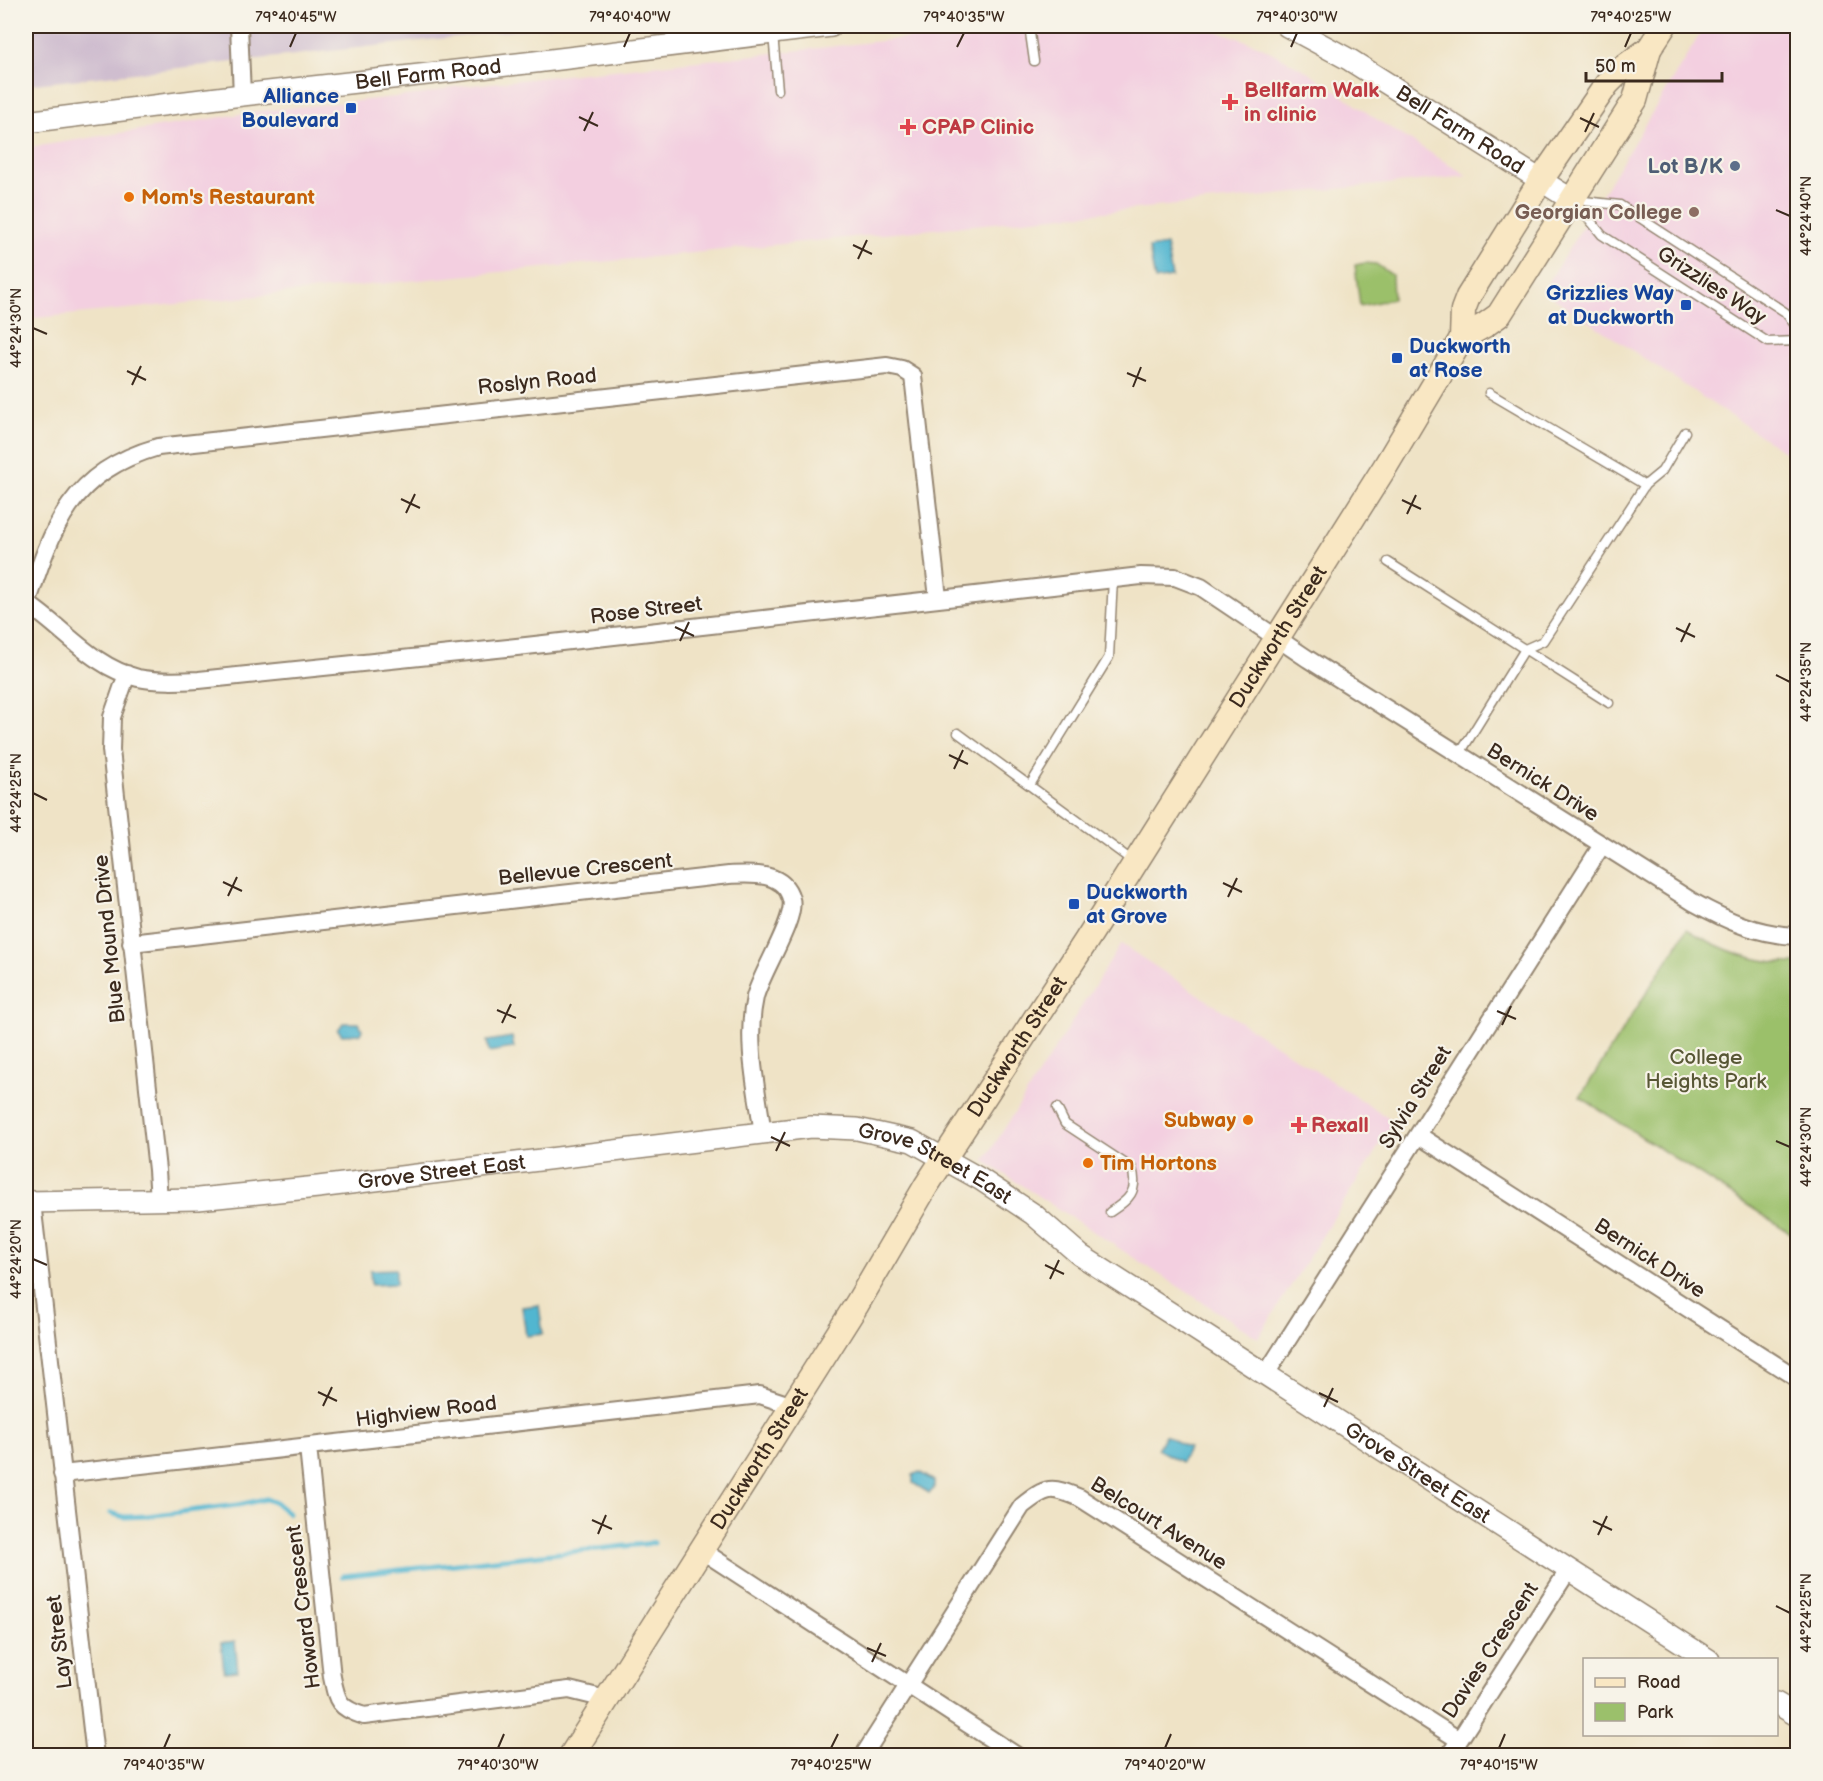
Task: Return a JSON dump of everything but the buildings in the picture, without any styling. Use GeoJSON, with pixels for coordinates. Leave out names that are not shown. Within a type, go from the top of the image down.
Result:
{"type":"FeatureCollection","features":[{"type":"Feature","properties":{"kind":"main road","name":"Duckworth Street"},"geometry":{"type":"LineString","coordinates":[[1462,338],[1498,315],[1635,100],[1649,49],[1664,26]]}},
{"type":"Feature","properties":{"kind":"main road","name":"Duckworth Street"},"geometry":{"type":"LineString","coordinates":[[571,1755],[857,1304],[944,1159],[1136,862],[1385,468],[1462,338],[1463,310],[1468,297],[1541,180],[1607,84],[1624,67],[1649,49]]}},
{"type":"Feature","properties":{"kind":"street"},"geometry":{"type":"LineString","coordinates":[[239,26],[242,95]]}},
{"type":"Feature","properties":{"kind":"street","name":"Bell Farm Road"},"geometry":{"type":"LineString","coordinates":[[26,122],[831,26]]}},
{"type":"Feature","properties":{"kind":"street","name":"Bell Farm Road"},"geometry":{"type":"LineString","coordinates":[[1287,26],[1350,60],[1572,200]]}},
{"type":"Feature","properties":{"kind":"street","name":"Roslyn Road"},"geometry":{"type":"LineString","coordinates":[[26,603],[45,548],[59,519],[71,502],[94,479],[120,460],[158,447],[887,366],[902,369],[913,376],[938,598]]}},
{"type":"Feature","properties":{"kind":"street","name":"Rose Street"},"geometry":{"type":"LineString","coordinates":[[26,603],[94,657],[127,674],[152,680],[199,680],[1157,576],[1175,577],[1212,593],[1277,638]]}},
{"type":"Feature","properties":{"kind":"street","name":"Bernick Drive"},"geometry":{"type":"LineString","coordinates":[[1277,638],[1458,755],[1721,918],[1765,933],[1797,936]]}},
{"type":"Feature","properties":{"kind":"street","name":"Blue Mound Drive"},"geometry":{"type":"LineString","coordinates":[[127,674],[114,711],[111,732],[131,943],[158,1170],[159,1200]]}},
{"type":"Feature","properties":{"kind":"street","name":"Sylvia Street"},"geometry":{"type":"LineString","coordinates":[[1266,1374],[1602,845]]}},
{"type":"Feature","properties":{"kind":"street","name":"Bellevue Crescent"},"geometry":{"type":"LineString","coordinates":[[131,943],[729,875],[764,875],[778,880],[788,890],[792,900],[791,912],[785,929],[763,974],[752,1018],[751,1041],[763,1134]]}},
{"type":"Feature","properties":{"kind":"street","name":"Grove Street East"},"geometry":{"type":"LineString","coordinates":[[29,1202],[198,1199],[318,1187],[811,1127],[857,1129],[912,1141],[980,1179],[1033,1214],[1080,1255],[1707,1658]]}},
{"type":"Feature","properties":{"kind":"street","name":"Bernick Drive"},"geometry":{"type":"LineString","coordinates":[[1418,1135],[1797,1380]]}},
{"type":"Feature","properties":{"kind":"street","name":"Lay Street"},"geometry":{"type":"LineString","coordinates":[[29,1202],[95,1755]]}},
{"type":"Feature","properties":{"kind":"street","name":"Highview Road"},"geometry":{"type":"LineString","coordinates":[[62,1474],[760,1395],[793,1406]]}},
{"type":"Feature","properties":{"kind":"street","name":"Howard Crescent"},"geometry":{"type":"LineString","coordinates":[[308,1447],[332,1677],[336,1700],[348,1711],[364,1716],[569,1690],[606,1699]]}},
{"type":"Feature","properties":{"kind":"street","name":"Belcourt Avenue"},"geometry":{"type":"LineString","coordinates":[[862,1755],[1022,1506],[1041,1491],[1052,1489],[1080,1498],[1459,1740]]}},
{"type":"Feature","properties":{"kind":"street"},"geometry":{"type":"LineString","coordinates":[[701,1550],[1017,1755]]}},
{"type":"Feature","properties":{"kind":"street","name":"Davies Crescent"},"geometry":{"type":"LineString","coordinates":[[1449,1755],[1569,1569]]}},
{"type":"Feature","properties":{"kind":"street"},"geometry":{"type":"LineString","coordinates":[[1778,1704],[1797,1716]]}},
{"type":"Feature","properties":{"kind":"lane"},"geometry":{"type":"LineString","coordinates":[[1029,26],[1034,61]]}},
{"type":"Feature","properties":{"kind":"lane"},"geometry":{"type":"LineString","coordinates":[[773,32],[778,90]]}},
{"type":"Feature","properties":{"kind":"lane","name":"Grizzlies Way"},"geometry":{"type":"LineString","coordinates":[[1572,200],[1620,205],[1785,312],[1797,329]]}},
{"type":"Feature","properties":{"kind":"lane","name":"Grizzlies Way"},"geometry":{"type":"LineString","coordinates":[[1572,200],[1602,235],[1768,342],[1797,341]]}},
{"type":"Feature","properties":{"kind":"lane"},"geometry":{"type":"LineString","coordinates":[[1489,393],[1645,485]]}},
{"type":"Feature","properties":{"kind":"lane"},"geometry":{"type":"LineString","coordinates":[[1458,755],[1525,649],[1543,641],[1645,485],[1662,471],[1685,432]]}},
{"type":"Feature","properties":{"kind":"lane"},"geometry":{"type":"LineString","coordinates":[[1388,562],[1609,703]]}},
{"type":"Feature","properties":{"kind":"lane"},"geometry":{"type":"LineString","coordinates":[[1030,785],[1109,657],[1113,579]]}},
{"type":"Feature","properties":{"kind":"lane"},"geometry":{"type":"LineString","coordinates":[[958,732],[1136,862]]}},
{"type":"Feature","properties":{"kind":"lane"},"geometry":{"type":"LineString","coordinates":[[1057,1108],[1065,1124],[1132,1168],[1136,1179],[1134,1190],[1126,1201],[1110,1212]]}},
{"type":"Feature","properties":{"kind":"shaded area"},"geometry":{"type":"Polygon","coordinates":[[[26,26],[555,26],[26,85],[26,26]]]}},
{"type":"Feature","properties":{"kind":"shaded area"},"geometry":{"type":"Polygon","coordinates":[[[1101,26],[1188,26],[1227,34],[1260,46],[1310,73],[1379,121],[1468,176],[26,319],[26,148],[260,111],[425,94],[454,87],[1006,27],[1045,29],[1101,26]]]}},
{"type":"Feature","properties":{"kind":"shaded area","name":"Georgian College"},"geometry":{"type":"Polygon","coordinates":[[[1705,26],[1797,26],[1797,460],[1543,291],[1705,26]]]}},
{"type":"Feature","properties":{"kind":"shaded area"},"geometry":{"type":"Polygon","coordinates":[[[1121,944],[1394,1122],[1258,1338],[984,1161],[1121,944]]]}},
{"type":"Feature","properties":{"kind":"green space"},"geometry":{"type":"Polygon","coordinates":[[[1376,264],[1392,275],[1393,299],[1360,306],[1355,265],[1376,264]]]}},
{"type":"Feature","properties":{"kind":"green space","name":"College Heights Park"},"geometry":{"type":"Polygon","coordinates":[[[1687,929],[1740,954],[1768,961],[1797,963],[1797,1237],[1580,1097],[1687,929]]]}},
{"type":"Feature","properties":{"kind":"water"},"geometry":{"type":"Polygon","coordinates":[[[1166,245],[1172,277],[1155,280],[1149,248],[1166,245]]]}},
{"type":"Feature","properties":{"kind":"water"},"geometry":{"type":"Polygon","coordinates":[[[343,1023],[359,1023],[362,1030],[360,1034],[342,1035],[338,1030],[343,1023]]]}},
{"type":"Feature","properties":{"kind":"water"},"geometry":{"type":"Polygon","coordinates":[[[512,1037],[514,1048],[489,1052],[487,1041],[512,1037]]]}},
{"type":"Feature","properties":{"kind":"water"},"geometry":{"type":"Polygon","coordinates":[[[396,1269],[396,1284],[371,1285],[370,1270],[396,1269]]]}},
{"type":"Feature","properties":{"kind":"water"},"geometry":{"type":"Polygon","coordinates":[[[539,1305],[543,1334],[526,1336],[522,1307],[539,1305]]]}},
{"type":"Feature","properties":{"kind":"water"},"geometry":{"type":"Polygon","coordinates":[[[1165,1435],[1189,1448],[1181,1462],[1157,1449],[1165,1435]]]}},
{"type":"Feature","properties":{"kind":"water"},"geometry":{"type":"Polygon","coordinates":[[[919,1472],[934,1481],[934,1489],[929,1493],[913,1483],[913,1475],[919,1472]]]}},
{"type":"Feature","properties":{"kind":"water"},"geometry":{"type":"Polygon","coordinates":[[[235,1641],[238,1671],[224,1672],[221,1643],[235,1641]]]}},
{"type":"Feature","properties":{"kind":"waterway"},"geometry":{"type":"LineString","coordinates":[[111,1513],[124,1517],[146,1516],[238,1505],[266,1499],[276,1503],[288,1513]]}},
{"type":"Feature","properties":{"kind":"waterway"},"geometry":{"type":"LineString","coordinates":[[342,1576],[654,1543]]}},
{"type":"Feature","properties":{"kind":"place","name":"Bellfarm Walk in clinic"},"geometry":{"type":"Point","coordinates":[1230,102]}},
{"type":"Feature","properties":{"kind":"place","name":"Alliance Boulevard"},"geometry":{"type":"Point","coordinates":[351,108]}},
{"type":"Feature","properties":{"kind":"place","name":"CPAP Clinic"},"geometry":{"type":"Point","coordinates":[908,127]}},
{"type":"Feature","properties":{"kind":"place","name":"Lot B/K"},"geometry":{"type":"Point","coordinates":[1735,166]}},
{"type":"Feature","properties":{"kind":"place","name":"Mom's Restaurant"},"geometry":{"type":"Point","coordinates":[129,197]}},
{"type":"Feature","properties":{"kind":"place","name":"Georgian College"},"geometry":{"type":"Point","coordinates":[1694,212]}},
{"type":"Feature","properties":{"kind":"place","name":"Grizzlies Way at Duckworth"},"geometry":{"type":"Point","coordinates":[1686,305]}},
{"type":"Feature","properties":{"kind":"place","name":"Duckworth at Rose"},"geometry":{"type":"Point","coordinates":[1397,358]}},
{"type":"Feature","properties":{"kind":"place","name":"Duckworth at Grove"},"geometry":{"type":"Point","coordinates":[1074,904]}},
{"type":"Feature","properties":{"kind":"place","name":"Subway"},"geometry":{"type":"Point","coordinates":[1248,1120]}},
{"type":"Feature","properties":{"kind":"place","name":"Rexall"},"geometry":{"type":"Point","coordinates":[1299,1125]}},
{"type":"Feature","properties":{"kind":"place","name":"Tim Hortons"},"geometry":{"type":"Point","coordinates":[1088,1163]}}]}
